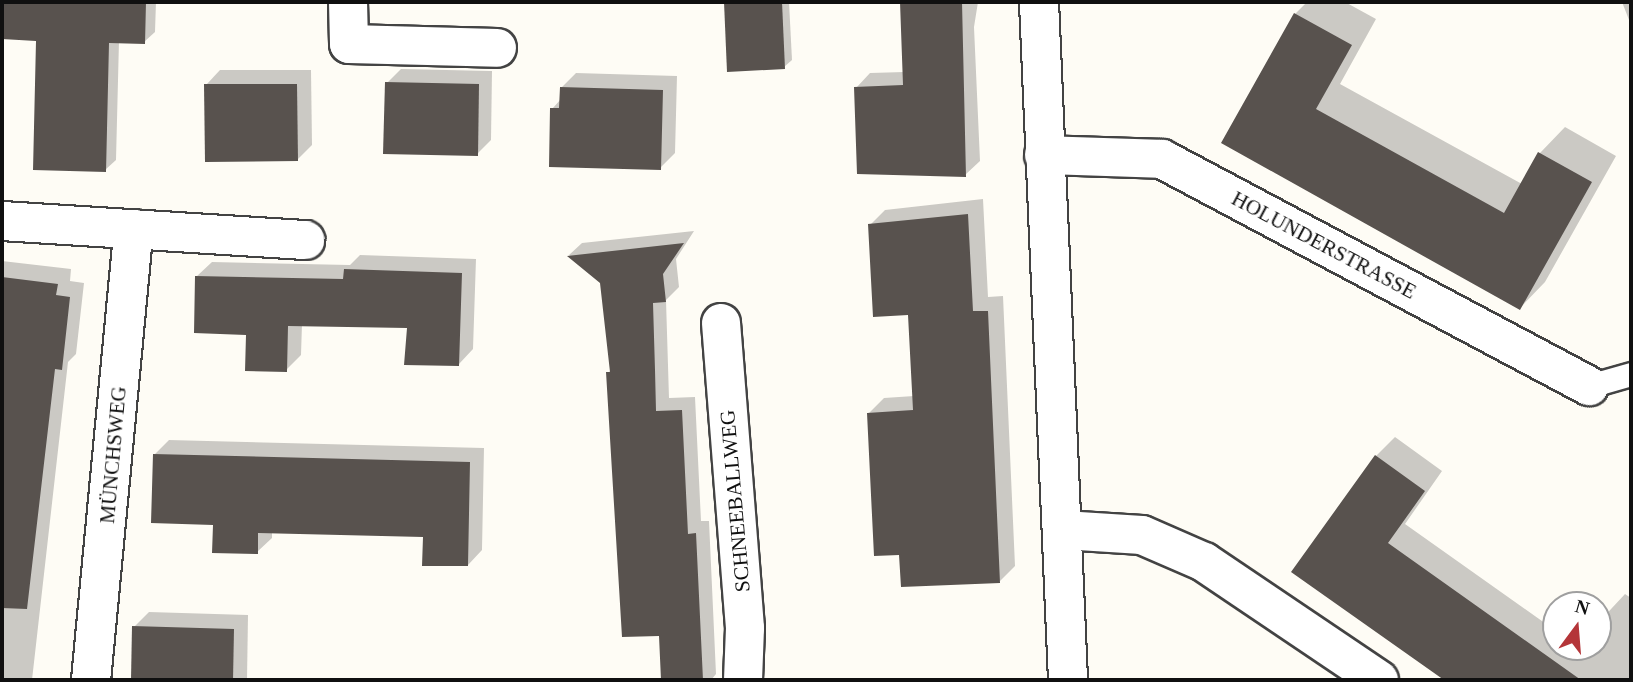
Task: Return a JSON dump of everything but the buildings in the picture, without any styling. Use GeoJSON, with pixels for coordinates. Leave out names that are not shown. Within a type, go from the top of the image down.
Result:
{"type":"FeatureCollection","features":[{"type":"Feature","properties":{"kind":"street"},"geometry":{"type":"LineString","coordinates":[[348,2],[349,44],[497,48]]}},
{"type":"Feature","properties":{"kind":"street"},"geometry":{"type":"LineString","coordinates":[[1039,2],[1069,680]]}},
{"type":"Feature","properties":{"kind":"street","name":"HOLUNDERSTRASSE"},"geometry":{"type":"LineString","coordinates":[[1044,155],[1162,159],[1589,386]]}},
{"type":"Feature","properties":{"kind":"street"},"geometry":{"type":"LineString","coordinates":[[2,221],[306,240]]}},
{"type":"Feature","properties":{"kind":"street","name":"MÜNCHSWEG"},"geometry":{"type":"LineString","coordinates":[[91,680],[134,229]]}},
{"type":"Feature","properties":{"kind":"street","name":"SCHNEEBALLWEG"},"geometry":{"type":"LineString","coordinates":[[721,323],[745,628],[743,680]]}},
{"type":"Feature","properties":{"kind":"street"},"geometry":{"type":"LineString","coordinates":[[1063,530],[1142,535],[1204,562],[1378,680]]}},
{"type":"Feature","properties":{"kind":"lane"},"geometry":{"type":"LineString","coordinates":[[1589,386],[1631,374]]}}]}
